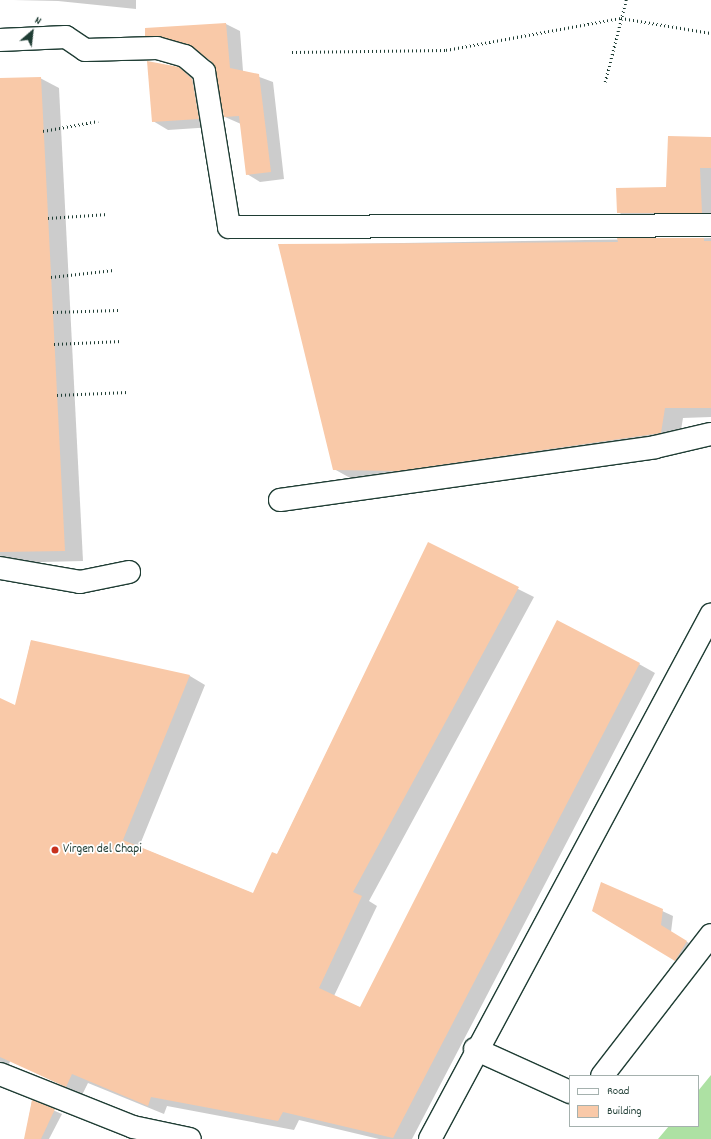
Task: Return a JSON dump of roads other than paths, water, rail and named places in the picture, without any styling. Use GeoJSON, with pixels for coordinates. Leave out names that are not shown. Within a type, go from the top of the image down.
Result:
{"type":"FeatureCollection","features":[{"type":"Feature","properties":{"kind":"street"},"geometry":{"type":"LineString","coordinates":[[0,40],[66,37],[85,50],[156,48],[185,56],[204,72],[229,227],[711,225]]}},
{"type":"Feature","properties":{"kind":"street"},"geometry":{"type":"LineString","coordinates":[[280,500],[655,447],[711,434]]}},
{"type":"Feature","properties":{"kind":"street"},"geometry":{"type":"LineString","coordinates":[[0,568],[80,582],[129,572]]}},
{"type":"Feature","properties":{"kind":"street"},"geometry":{"type":"LineString","coordinates":[[430,1139],[475,1049],[711,615]]}},
{"type":"Feature","properties":{"kind":"street"},"geometry":{"type":"LineString","coordinates":[[603,1075],[711,935]]}},
{"type":"Feature","properties":{"kind":"street"},"geometry":{"type":"LineString","coordinates":[[475,1049],[569,1092]]}},
{"type":"Feature","properties":{"kind":"street"},"geometry":{"type":"LineString","coordinates":[[1,1078],[133,1127],[190,1139]]}},
{"type":"Feature","properties":{"kind":"place","name":"Virgen del Chapi"},"geometry":{"type":"Point","coordinates":[55,850]}}]}
